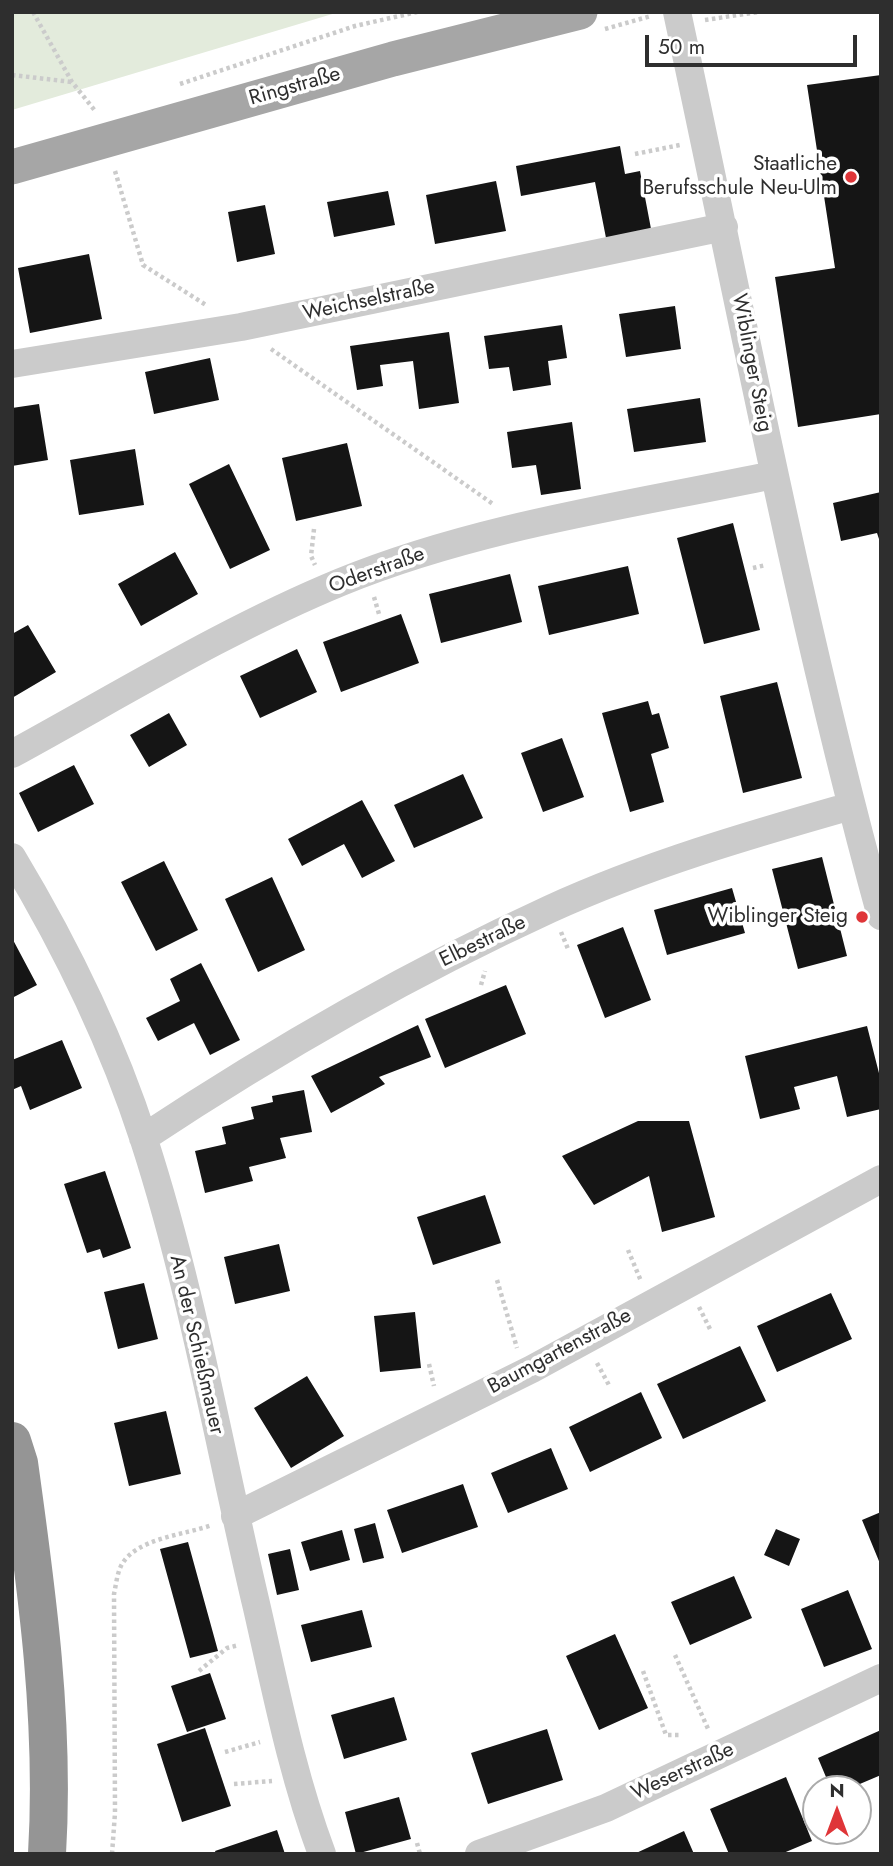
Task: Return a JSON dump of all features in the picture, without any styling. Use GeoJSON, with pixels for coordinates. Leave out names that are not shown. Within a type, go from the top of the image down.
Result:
{"type":"FeatureCollection","features":[{"type":"Feature","properties":{"kind":"highway"},"geometry":{"type":"LineString","coordinates":[[12,1441],[19,1463],[41,1619],[49,1819],[47,1854]]}},
{"type":"Feature","properties":{"kind":"main road","name":"Ringstraße"},"geometry":{"type":"LineString","coordinates":[[12,167],[393,59],[580,12]]}},
{"type":"Feature","properties":{"kind":"street","name":"Wiblinger Steig"},"geometry":{"type":"LineString","coordinates":[[687,14],[705,140],[773,475],[851,806],[881,916]]}},
{"type":"Feature","properties":{"kind":"street","name":"Weichselstraße"},"geometry":{"type":"LineString","coordinates":[[12,364],[240,327],[724,227]]}},
{"type":"Feature","properties":{"kind":"street","name":"Oderstraße"},"geometry":{"type":"LineString","coordinates":[[12,754],[223,639],[326,588],[435,549],[773,475]]}},
{"type":"Feature","properties":{"kind":"street","name":"Elbestraße"},"geometry":{"type":"LineString","coordinates":[[143,1138],[256,1063],[412,978],[551,908],[698,853],[851,806]]}},
{"type":"Feature","properties":{"kind":"street","name":"An der Schießmauer"},"geometry":{"type":"LineString","coordinates":[[12,857],[39,902],[95,1015],[143,1138],[169,1224],[285,1735],[322,1854]]}},
{"type":"Feature","properties":{"kind":"street","name":"Baumgartenstraße"},"geometry":{"type":"LineString","coordinates":[[235,1516],[525,1373],[881,1179]]}},
{"type":"Feature","properties":{"kind":"street","name":"Weserstraße"},"geometry":{"type":"LineString","coordinates":[[479,1854],[606,1808],[881,1678]]}},
{"type":"Feature","properties":{"kind":"path"},"geometry":{"type":"LineString","coordinates":[[33,12],[72,82],[95,112],[108,107]]}},
{"type":"Feature","properties":{"kind":"path"},"geometry":{"type":"LineString","coordinates":[[173,86],[355,26],[417,12]]}},
{"type":"Feature","properties":{"kind":"path"},"geometry":{"type":"LineString","coordinates":[[687,14],[708,21],[758,12]]}},
{"type":"Feature","properties":{"kind":"path"},"geometry":{"type":"LineString","coordinates":[[12,75],[72,82]]}},
{"type":"Feature","properties":{"kind":"path"},"geometry":{"type":"LineString","coordinates":[[635,154],[705,140]]}},
{"type":"Feature","properties":{"kind":"path"},"geometry":{"type":"LineString","coordinates":[[114,170],[143,265],[240,327],[526,527]]}},
{"type":"Feature","properties":{"kind":"path"},"geometry":{"type":"LineString","coordinates":[[314,529],[311,556],[326,588]]}},
{"type":"Feature","properties":{"kind":"path"},"geometry":{"type":"LineString","coordinates":[[497,1280],[525,1373]]}},
{"type":"Feature","properties":{"kind":"path"},"geometry":{"type":"LineString","coordinates":[[111,1854],[115,1813],[114,1594],[120,1568],[129,1554],[144,1546],[235,1516]]}},
{"type":"Feature","properties":{"kind":"path"},"geometry":{"type":"LineString","coordinates":[[199,1671],[227,1648],[264,1639]]}},
{"type":"Feature","properties":{"kind":"path"},"geometry":{"type":"LineString","coordinates":[[676,1655],[719,1754]]}},
{"type":"Feature","properties":{"kind":"path"},"geometry":{"type":"LineString","coordinates":[[643,1671],[666,1735],[681,1735]]}},
{"type":"Feature","properties":{"kind":"path"},"geometry":{"type":"LineString","coordinates":[[225,1752],[285,1735]]}},
{"type":"Feature","properties":{"kind":"path"},"geometry":{"type":"LineString","coordinates":[[234,1784],[262,1783],[297,1776]]}},
{"type":"Feature","properties":{"kind":"path"},"geometry":{"type":"LineString","coordinates":[[417,1843],[420,1854]]}},
{"type":"Feature","properties":{"kind":"green space"},"geometry":{"type":"Polygon","coordinates":[[[12,12],[339,12],[12,110],[12,12]]]}},
{"type":"Feature","properties":{"kind":"building","name":"Staatliche Berufsschule Neu-Ulm"},"geometry":{"type":"Polygon","coordinates":[[[881,75],[881,414],[798,427],[775,277],[835,268],[807,85],[881,75]]]}},
{"type":"Feature","properties":{"kind":"building"},"geometry":{"type":"Polygon","coordinates":[[[620,146],[625,174],[640,171],[652,234],[607,243],[595,182],[521,196],[516,166],[620,146]]]}},
{"type":"Feature","properties":{"kind":"building"},"geometry":{"type":"Polygon","coordinates":[[[496,181],[506,231],[435,244],[426,195],[496,181]]]}},
{"type":"Feature","properties":{"kind":"building"},"geometry":{"type":"Polygon","coordinates":[[[388,191],[395,225],[334,237],[327,202],[388,191]]]}},
{"type":"Feature","properties":{"kind":"building"},"geometry":{"type":"Polygon","coordinates":[[[265,205],[275,254],[237,262],[228,212],[265,205]]]}},
{"type":"Feature","properties":{"kind":"building"},"geometry":{"type":"Polygon","coordinates":[[[89,254],[102,319],[30,333],[18,268],[89,254]]]}},
{"type":"Feature","properties":{"kind":"building"},"geometry":{"type":"Polygon","coordinates":[[[675,306],[681,349],[626,357],[619,314],[675,306]]]}},
{"type":"Feature","properties":{"kind":"building"},"geometry":{"type":"Polygon","coordinates":[[[562,325],[567,358],[548,361],[551,385],[513,391],[509,367],[489,369],[484,336],[562,325]]]}},
{"type":"Feature","properties":{"kind":"building"},"geometry":{"type":"Polygon","coordinates":[[[449,332],[459,403],[419,409],[413,361],[380,365],[383,386],[357,390],[350,346],[449,332]]]}},
{"type":"Feature","properties":{"kind":"building"},"geometry":{"type":"Polygon","coordinates":[[[210,358],[219,400],[154,414],[145,372],[210,358]]]}},
{"type":"Feature","properties":{"kind":"building"},"geometry":{"type":"Polygon","coordinates":[[[700,398],[706,442],[634,452],[627,409],[700,398]]]}},
{"type":"Feature","properties":{"kind":"building"},"geometry":{"type":"Polygon","coordinates":[[[39,404],[48,460],[12,466],[12,408],[39,404]]]}},
{"type":"Feature","properties":{"kind":"building"},"geometry":{"type":"Polygon","coordinates":[[[572,422],[581,489],[541,495],[536,465],[512,468],[507,432],[572,422]]]}},
{"type":"Feature","properties":{"kind":"building"},"geometry":{"type":"Polygon","coordinates":[[[347,443],[362,506],[296,521],[282,458],[347,443]]]}},
{"type":"Feature","properties":{"kind":"building"},"geometry":{"type":"Polygon","coordinates":[[[135,449],[144,505],[79,515],[70,460],[135,449]]]}},
{"type":"Feature","properties":{"kind":"building"},"geometry":{"type":"Polygon","coordinates":[[[229,464],[270,550],[230,569],[189,484],[229,464]]]}},
{"type":"Feature","properties":{"kind":"building"},"geometry":{"type":"Polygon","coordinates":[[[881,492],[881,545],[877,533],[841,541],[833,503],[881,492]]]}},
{"type":"Feature","properties":{"kind":"building"},"geometry":{"type":"Polygon","coordinates":[[[733,523],[760,630],[704,644],[677,538],[733,523]]]}},
{"type":"Feature","properties":{"kind":"building"},"geometry":{"type":"Polygon","coordinates":[[[175,552],[198,594],[141,626],[118,584],[175,552]]]}},
{"type":"Feature","properties":{"kind":"building"},"geometry":{"type":"Polygon","coordinates":[[[628,566],[639,614],[549,635],[538,586],[628,566]]]}},
{"type":"Feature","properties":{"kind":"building"},"geometry":{"type":"Polygon","coordinates":[[[510,574],[522,622],[441,643],[429,594],[510,574]]]}},
{"type":"Feature","properties":{"kind":"building"},"geometry":{"type":"Polygon","coordinates":[[[401,614],[419,663],[341,692],[323,642],[401,614]]]}},
{"type":"Feature","properties":{"kind":"building"},"geometry":{"type":"Polygon","coordinates":[[[28,625],[56,672],[12,698],[12,634],[28,625]]]}},
{"type":"Feature","properties":{"kind":"building"},"geometry":{"type":"Polygon","coordinates":[[[297,649],[317,692],[260,718],[240,676],[297,649]]]}},
{"type":"Feature","properties":{"kind":"building"},"geometry":{"type":"Polygon","coordinates":[[[777,682],[802,778],[743,793],[720,696],[777,682]]]}},
{"type":"Feature","properties":{"kind":"building"},"geometry":{"type":"Polygon","coordinates":[[[648,701],[652,715],[659,713],[669,748],[651,754],[664,802],[630,812],[602,713],[648,701]]]}},
{"type":"Feature","properties":{"kind":"building"},"geometry":{"type":"Polygon","coordinates":[[[169,713],[187,745],[149,767],[130,735],[169,713]]]}},
{"type":"Feature","properties":{"kind":"building"},"geometry":{"type":"Polygon","coordinates":[[[562,738],[584,797],[543,812],[521,753],[562,738]]]}},
{"type":"Feature","properties":{"kind":"building"},"geometry":{"type":"Polygon","coordinates":[[[74,765],[94,804],[38,832],[19,793],[74,765]]]}},
{"type":"Feature","properties":{"kind":"building"},"geometry":{"type":"Polygon","coordinates":[[[463,774],[483,818],[414,848],[394,805],[463,774]]]}},
{"type":"Feature","properties":{"kind":"building"},"geometry":{"type":"Polygon","coordinates":[[[362,800],[395,861],[362,878],[344,844],[302,866],[288,839],[362,800]]]}},
{"type":"Feature","properties":{"kind":"building"},"geometry":{"type":"Polygon","coordinates":[[[822,857],[847,956],[798,969],[772,869],[822,857]]]}},
{"type":"Feature","properties":{"kind":"building"},"geometry":{"type":"Polygon","coordinates":[[[164,861],[198,930],[156,951],[121,882],[164,861]]]}},
{"type":"Feature","properties":{"kind":"building"},"geometry":{"type":"Polygon","coordinates":[[[272,877],[305,950],[258,972],[225,899],[272,877]]]}},
{"type":"Feature","properties":{"kind":"building"},"geometry":{"type":"Polygon","coordinates":[[[732,888],[745,933],[667,955],[654,910],[732,888]]]}},
{"type":"Feature","properties":{"kind":"building"},"geometry":{"type":"Polygon","coordinates":[[[623,927],[651,1000],[605,1018],[577,945],[623,927]]]}},
{"type":"Feature","properties":{"kind":"building"},"geometry":{"type":"Polygon","coordinates":[[[12,938],[37,985],[12,998],[12,938]]]}},
{"type":"Feature","properties":{"kind":"building"},"geometry":{"type":"Polygon","coordinates":[[[201,963],[240,1040],[210,1055],[194,1023],[158,1041],[146,1018],[180,1001],[170,979],[201,963]]]}},
{"type":"Feature","properties":{"kind":"building"},"geometry":{"type":"Polygon","coordinates":[[[506,985],[526,1034],[445,1068],[425,1019],[506,985]]]}},
{"type":"Feature","properties":{"kind":"building"},"geometry":{"type":"Polygon","coordinates":[[[418,1025],[431,1057],[379,1077],[385,1084],[331,1113],[311,1076],[418,1025]]]}},
{"type":"Feature","properties":{"kind":"building"},"geometry":{"type":"Polygon","coordinates":[[[867,1026],[881,1081],[881,1109],[847,1117],[837,1076],[794,1087],[800,1109],[760,1119],[745,1056],[867,1026]]]}},
{"type":"Feature","properties":{"kind":"building"},"geometry":{"type":"Polygon","coordinates":[[[62,1040],[82,1088],[30,1110],[21,1086],[12,1090],[12,1060],[62,1040]]]}},
{"type":"Feature","properties":{"kind":"building"},"geometry":{"type":"Polygon","coordinates":[[[304,1090],[312,1132],[280,1138],[286,1158],[249,1167],[253,1181],[205,1193],[195,1151],[226,1144],[222,1127],[254,1119],[251,1107],[273,1102],[272,1096],[304,1090]]]}},
{"type":"Feature","properties":{"kind":"building"},"geometry":{"type":"Polygon","coordinates":[[[638,1121],[689,1121],[715,1217],[662,1232],[649,1176],[594,1205],[562,1156],[638,1121]]]}},
{"type":"Feature","properties":{"kind":"building"},"geometry":{"type":"Polygon","coordinates":[[[105,1171],[131,1248],[103,1258],[100,1249],[87,1253],[64,1184],[105,1171]]]}},
{"type":"Feature","properties":{"kind":"building"},"geometry":{"type":"Polygon","coordinates":[[[485,1195],[501,1243],[433,1265],[417,1217],[485,1195]]]}},
{"type":"Feature","properties":{"kind":"building"},"geometry":{"type":"Polygon","coordinates":[[[279,1244],[290,1291],[235,1304],[224,1257],[279,1244]]]}},
{"type":"Feature","properties":{"kind":"building"},"geometry":{"type":"Polygon","coordinates":[[[144,1283],[158,1339],[118,1349],[104,1292],[144,1283]]]}},
{"type":"Feature","properties":{"kind":"building"},"geometry":{"type":"Polygon","coordinates":[[[831,1293],[852,1339],[777,1372],[757,1326],[831,1293]]]}},
{"type":"Feature","properties":{"kind":"building"},"geometry":{"type":"Polygon","coordinates":[[[415,1312],[421,1368],[380,1372],[374,1316],[415,1312]]]}},
{"type":"Feature","properties":{"kind":"building"},"geometry":{"type":"Polygon","coordinates":[[[740,1346],[766,1401],[683,1439],[657,1384],[740,1346]]]}},
{"type":"Feature","properties":{"kind":"building"},"geometry":{"type":"Polygon","coordinates":[[[307,1376],[344,1436],[291,1468],[254,1408],[307,1376]]]}},
{"type":"Feature","properties":{"kind":"building"},"geometry":{"type":"Polygon","coordinates":[[[641,1392],[662,1438],[590,1472],[569,1427],[641,1392]]]}},
{"type":"Feature","properties":{"kind":"building"},"geometry":{"type":"Polygon","coordinates":[[[166,1411],[181,1474],[129,1486],[114,1423],[166,1411]]]}},
{"type":"Feature","properties":{"kind":"building"},"geometry":{"type":"Polygon","coordinates":[[[551,1448],[568,1489],[508,1513],[491,1473],[551,1448]]]}},
{"type":"Feature","properties":{"kind":"building"},"geometry":{"type":"Polygon","coordinates":[[[463,1484],[478,1527],[402,1553],[387,1510],[463,1484]]]}},
{"type":"Feature","properties":{"kind":"building"},"geometry":{"type":"Polygon","coordinates":[[[881,1512],[881,1566],[862,1520],[881,1512]]]}},
{"type":"Feature","properties":{"kind":"building"},"geometry":{"type":"Polygon","coordinates":[[[375,1523],[384,1558],[363,1563],[354,1529],[375,1523]]]}},
{"type":"Feature","properties":{"kind":"building"},"geometry":{"type":"Polygon","coordinates":[[[776,1529],[800,1539],[789,1566],[764,1555],[776,1529]]]}},
{"type":"Feature","properties":{"kind":"building"},"geometry":{"type":"Polygon","coordinates":[[[342,1530],[350,1560],[310,1571],[301,1542],[342,1530]]]}},
{"type":"Feature","properties":{"kind":"building"},"geometry":{"type":"Polygon","coordinates":[[[188,1542],[218,1651],[190,1658],[160,1549],[188,1542]]]}},
{"type":"Feature","properties":{"kind":"building"},"geometry":{"type":"Polygon","coordinates":[[[290,1549],[299,1590],[277,1595],[268,1554],[290,1549]]]}},
{"type":"Feature","properties":{"kind":"building"},"geometry":{"type":"Polygon","coordinates":[[[734,1576],[752,1618],[690,1645],[671,1602],[734,1576]]]}},
{"type":"Feature","properties":{"kind":"building"},"geometry":{"type":"Polygon","coordinates":[[[848,1590],[872,1649],[824,1667],[801,1609],[848,1590]]]}},
{"type":"Feature","properties":{"kind":"building"},"geometry":{"type":"Polygon","coordinates":[[[362,1610],[372,1647],[311,1662],[301,1625],[362,1610]]]}},
{"type":"Feature","properties":{"kind":"building"},"geometry":{"type":"Polygon","coordinates":[[[615,1634],[648,1708],[599,1730],[566,1656],[615,1634]]]}},
{"type":"Feature","properties":{"kind":"building"},"geometry":{"type":"Polygon","coordinates":[[[210,1673],[226,1719],[187,1732],[171,1686],[210,1673]]]}},
{"type":"Feature","properties":{"kind":"building"},"geometry":{"type":"Polygon","coordinates":[[[394,1697],[407,1740],[344,1759],[331,1715],[394,1697]]]}},
{"type":"Feature","properties":{"kind":"building"},"geometry":{"type":"Polygon","coordinates":[[[205,1728],[231,1806],[182,1822],[157,1744],[205,1728]]]}},
{"type":"Feature","properties":{"kind":"building"},"geometry":{"type":"Polygon","coordinates":[[[547,1729],[563,1780],[488,1804],[471,1753],[547,1729]]]}},
{"type":"Feature","properties":{"kind":"building"},"geometry":{"type":"Polygon","coordinates":[[[881,1730],[881,1775],[872,1779],[872,1775],[825,1775],[818,1758],[881,1730]]]}},
{"type":"Feature","properties":{"kind":"building"},"geometry":{"type":"Polygon","coordinates":[[[786,1777],[802,1816],[802,1845],[781,1854],[729,1854],[710,1809],[786,1777]]]}},
{"type":"Feature","properties":{"kind":"building"},"geometry":{"type":"Polygon","coordinates":[[[399,1797],[411,1839],[356,1854],[345,1812],[399,1797]]]}},
{"type":"Feature","properties":{"kind":"building"},"geometry":{"type":"Polygon","coordinates":[[[277,1830],[285,1854],[216,1854],[215,1851],[277,1830]]]}},
{"type":"Feature","properties":{"kind":"building"},"geometry":{"type":"Polygon","coordinates":[[[684,1831],[694,1854],[634,1854],[684,1831]]]}},
{"type":"Feature","properties":{"kind":"place","name":"Staatliche Berufsschule Neu-Ulm"},"geometry":{"type":"Point","coordinates":[851,177]}},
{"type":"Feature","properties":{"kind":"place","name":"Wiblinger Steig"},"geometry":{"type":"Point","coordinates":[862,917]}}]}
